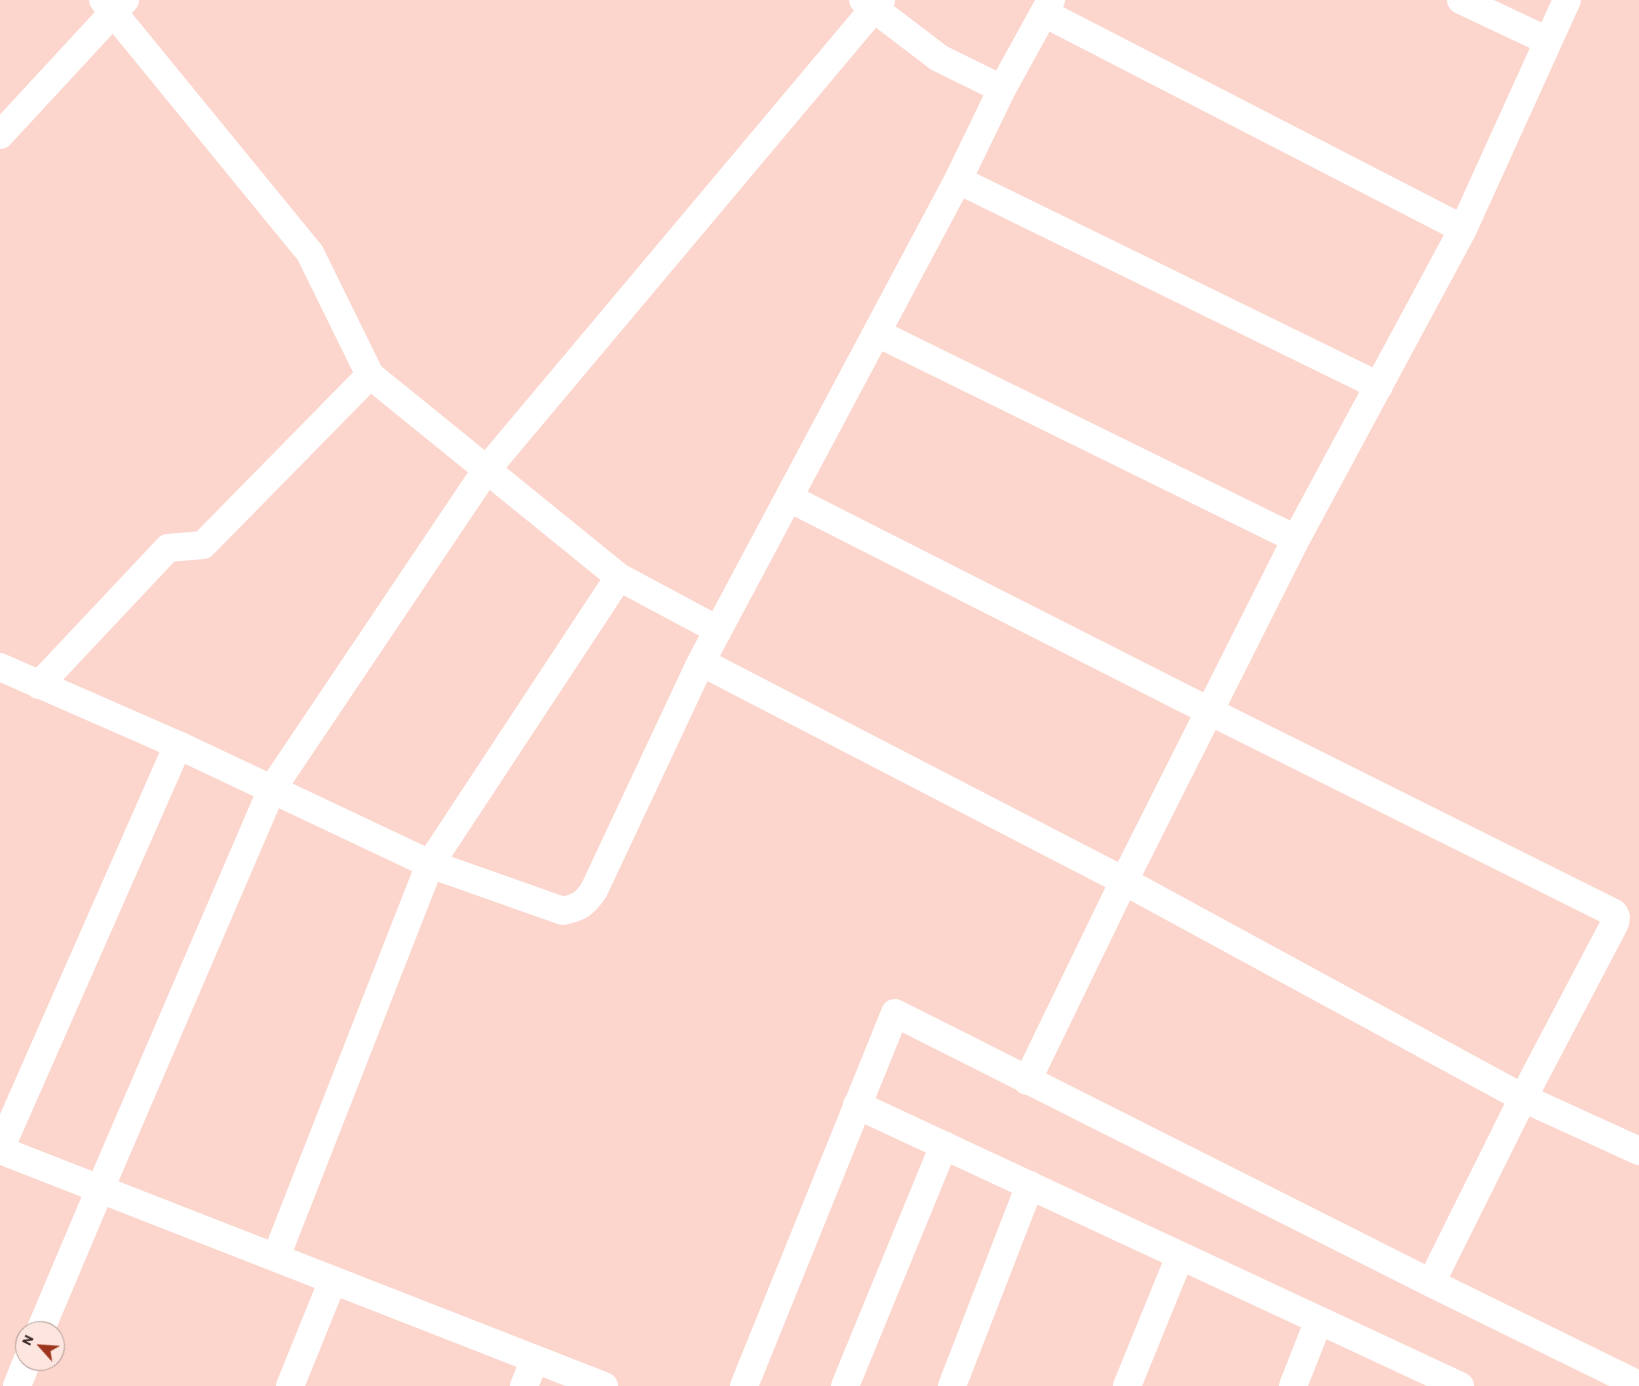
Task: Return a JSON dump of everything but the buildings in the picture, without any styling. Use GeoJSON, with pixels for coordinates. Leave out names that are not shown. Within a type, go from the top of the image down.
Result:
{"type":"FeatureCollection","features":[{"type":"Feature","properties":{"kind":"street"},"geometry":{"type":"LineString","coordinates":[[1461,0],[1548,41]]}},
{"type":"Feature","properties":{"kind":"street"},"geometry":{"type":"LineString","coordinates":[[1027,1081],[1124,881],[1296,539],[1463,229],[1567,0]]}},
{"type":"Feature","properties":{"kind":"street"},"geometry":{"type":"LineString","coordinates":[[44,1321],[272,789],[487,469],[873,3],[939,58],[1002,88]]}},
{"type":"Feature","properties":{"kind":"street"},"geometry":{"type":"LineString","coordinates":[[0,136],[114,4],[310,253],[370,375],[619,577],[718,630]]}},
{"type":"Feature","properties":{"kind":"street"},"geometry":{"type":"LineString","coordinates":[[0,667],[178,745],[430,864],[562,911],[577,908],[586,902],[594,890],[701,662],[958,180],[1002,88],[1048,7],[1463,229]]}},
{"type":"Feature","properties":{"kind":"street"},"geometry":{"type":"LineString","coordinates":[[958,180],[1379,386]]}},
{"type":"Feature","properties":{"kind":"street"},"geometry":{"type":"LineString","coordinates":[[877,333],[1296,539]]}},
{"type":"Feature","properties":{"kind":"street"},"geometry":{"type":"LineString","coordinates":[[39,685],[168,548],[203,545],[370,375]]}},
{"type":"Feature","properties":{"kind":"street"},"geometry":{"type":"LineString","coordinates":[[789,498],[1210,712],[1614,913],[1616,917],[1615,923],[1431,1283]]}},
{"type":"Feature","properties":{"kind":"street"},"geometry":{"type":"LineString","coordinates":[[276,1257],[430,864],[619,577]]}},
{"type":"Feature","properties":{"kind":"street"},"geometry":{"type":"LineString","coordinates":[[701,662],[1124,881],[1524,1098],[1639,1151]]}},
{"type":"Feature","properties":{"kind":"street"},"geometry":{"type":"LineString","coordinates":[[178,745],[0,1150],[604,1386]]}},
{"type":"Feature","properties":{"kind":"street"},"geometry":{"type":"LineString","coordinates":[[744,1386],[895,1013],[1027,1081],[1639,1385]]}},
{"type":"Feature","properties":{"kind":"street"},"geometry":{"type":"LineString","coordinates":[[857,1105],[1457,1385]]}},
{"type":"Feature","properties":{"kind":"street"},"geometry":{"type":"LineString","coordinates":[[845,1386],[944,1144]]}},
{"type":"Feature","properties":{"kind":"street"},"geometry":{"type":"LineString","coordinates":[[952,1386],[1030,1185]]}},
{"type":"Feature","properties":{"kind":"street"},"geometry":{"type":"LineString","coordinates":[[1127,1386],[1180,1256]]}},
{"type":"Feature","properties":{"kind":"street"},"geometry":{"type":"LineString","coordinates":[[290,1386],[333,1280]]}},
{"type":"Feature","properties":{"kind":"street"},"geometry":{"type":"LineString","coordinates":[[1293,1386],[1319,1320]]}},
{"type":"Feature","properties":{"kind":"street"},"geometry":{"type":"LineString","coordinates":[[524,1386],[535,1359]]}},
{"type":"Feature","properties":{"kind":"street"},"geometry":{"type":"LineString","coordinates":[[17,1386],[23,1371]]}}]}
